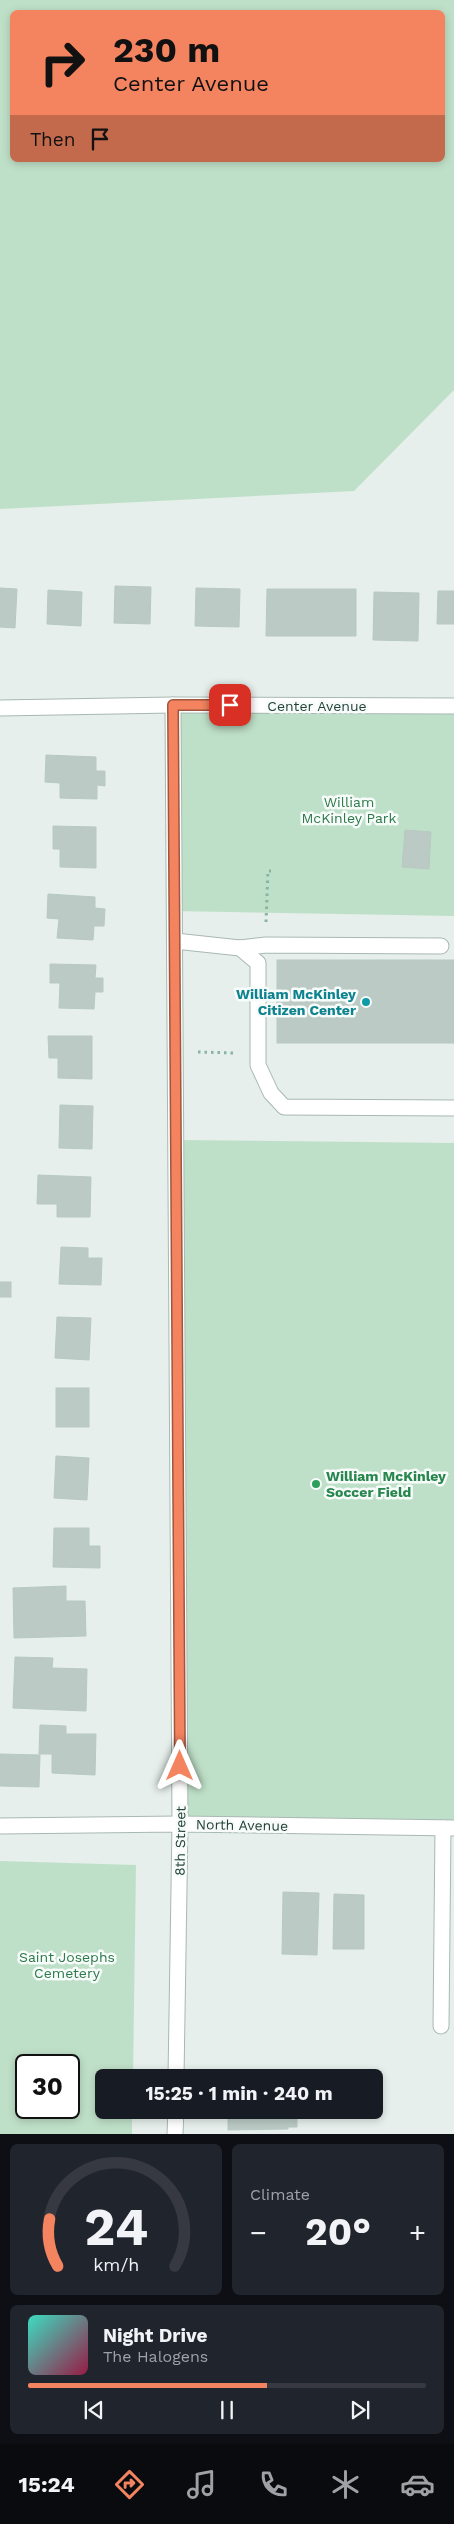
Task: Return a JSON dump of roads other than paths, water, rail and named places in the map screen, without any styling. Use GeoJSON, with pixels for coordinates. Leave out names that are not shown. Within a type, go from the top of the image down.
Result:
{"type":"FeatureCollection","features":[{"type":"Feature","properties":{"kind":"street","name":"Center Avenue"},"geometry":{"type":"LineString","coordinates":[[0,708],[173,705],[454,706]]}},
{"type":"Feature","properties":{"kind":"street","name":"8th Street"},"geometry":{"type":"LineString","coordinates":[[173,705],[180,1824],[176,2069]]}},
{"type":"Feature","properties":{"kind":"street"},"geometry":{"type":"LineString","coordinates":[[175,941],[240,948],[266,945],[441,946]]}},
{"type":"Feature","properties":{"kind":"street"},"geometry":{"type":"LineString","coordinates":[[240,948],[258,963],[258,1065],[271,1093],[284,1107],[454,1108]]}},
{"type":"Feature","properties":{"kind":"street","name":"North Avenue"},"geometry":{"type":"LineString","coordinates":[[0,1826],[180,1824],[448,1828]]}},
{"type":"Feature","properties":{"kind":"street"},"geometry":{"type":"LineString","coordinates":[[441,2026],[448,1828]]}},
{"type":"Feature","properties":{"kind":"street"},"geometry":{"type":"LineString","coordinates":[[175,2134],[176,2119]]}},
{"type":"Feature","properties":{"kind":"place","name":"William McKinley Citizen Center"},"geometry":{"type":"Point","coordinates":[366,1002]}},
{"type":"Feature","properties":{"kind":"place","name":"William McKinley Soccer Field"},"geometry":{"type":"Point","coordinates":[316,1484]}},
{"type":"Feature","properties":{"kind":"park label","name":"William McKinley Park"},"geometry":{"type":"Point","coordinates":[349,810]}},
{"type":"Feature","properties":{"kind":"park label","name":"Saint Josephs Cemetery"},"geometry":{"type":"Point","coordinates":[67,1965]}}]}
